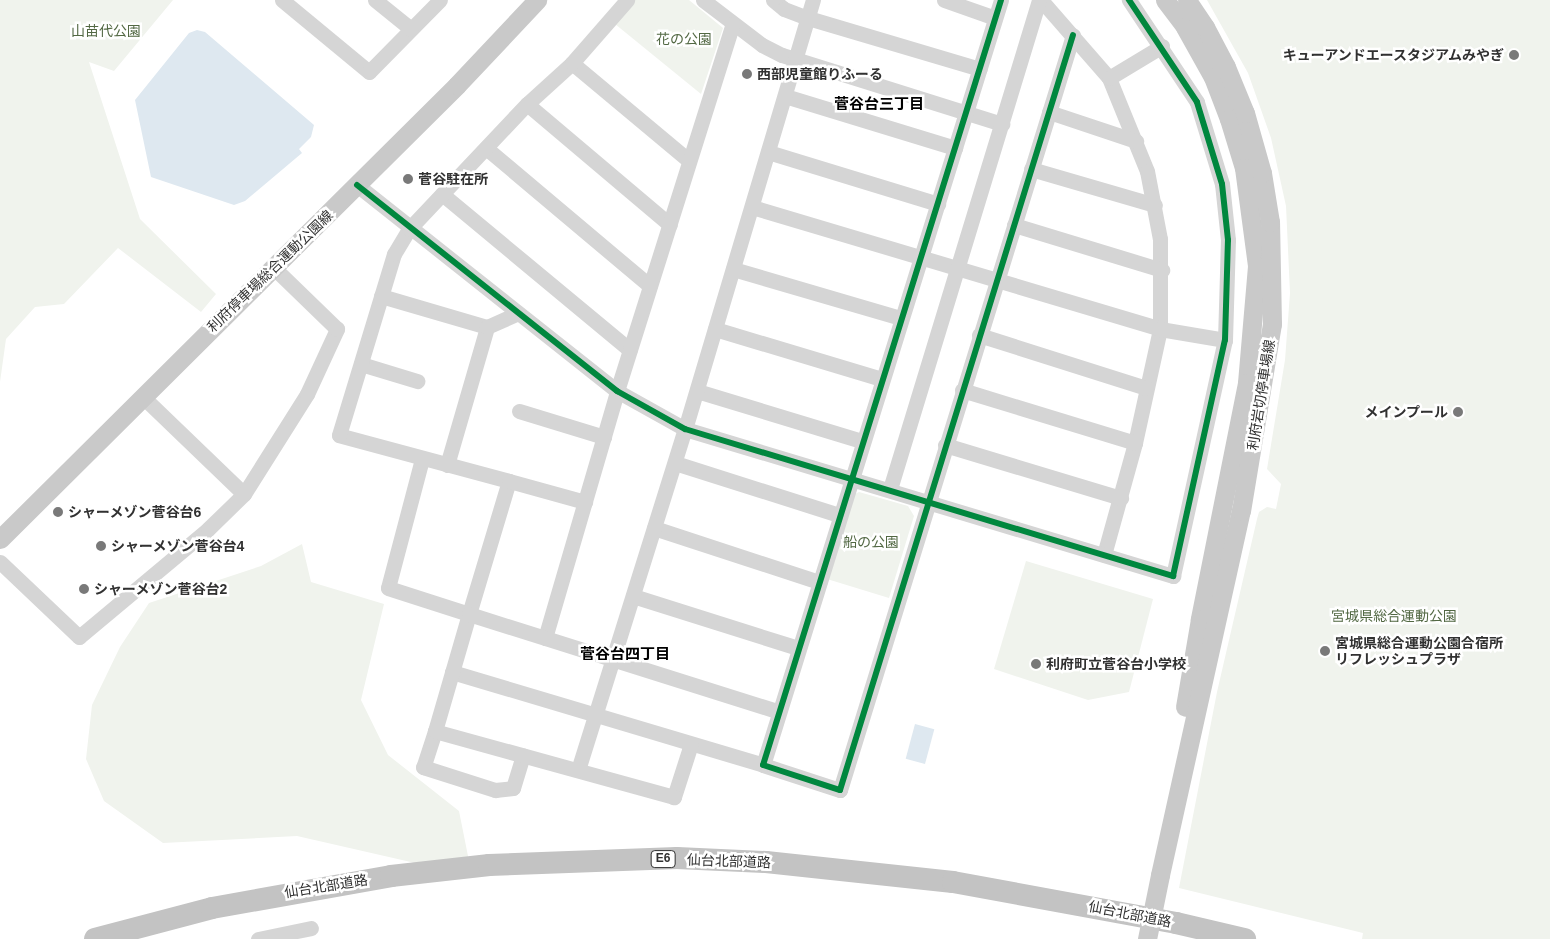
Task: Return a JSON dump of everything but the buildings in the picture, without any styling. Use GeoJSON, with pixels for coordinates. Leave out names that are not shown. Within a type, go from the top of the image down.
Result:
{"type":"FeatureCollection","features":[{"type":"Feature","properties":{"kind":"highway","name":"仙台北部道路"},"geometry":{"type":"LineString","coordinates":[[95,939],[212,908],[391,876],[499,864],[667,858],[766,862],[944,880],[1098,908],[1239,938]]}},
{"type":"Feature","properties":{"kind":"main road","name":"利府停車場総合運動公園線"},"geometry":{"type":"LineString","coordinates":[[0,540],[142,396],[357,185],[537,0]]}},
{"type":"Feature","properties":{"kind":"main road","name":"利府岩切停車場線"},"geometry":{"type":"LineString","coordinates":[[1164,0],[1185,26],[1213,77],[1229,119],[1244,168],[1257,266],[1248,383],[1200,619],[1177,759],[1174,800]]}},
{"type":"Feature","properties":{"kind":"main road","name":"利府岩切停車場線"},"geometry":{"type":"LineString","coordinates":[[1147,939],[1174,800],[1243,504],[1268,359],[1273,268],[1262,173],[1245,113],[1205,27],[1187,0]]}},
{"type":"Feature","properties":{"kind":"street"},"geometry":{"type":"LineString","coordinates":[[282,0],[369,72],[440,0]]}},
{"type":"Feature","properties":{"kind":"street"},"geometry":{"type":"LineString","coordinates":[[376,0],[410,30]]}},
{"type":"Feature","properties":{"kind":"street"},"geometry":{"type":"LineString","coordinates":[[585,502],[339,435],[394,254],[409,229],[527,104],[572,63],[627,0]]}},
{"type":"Feature","properties":{"kind":"street"},"geometry":{"type":"LineString","coordinates":[[703,0],[762,45],[796,60],[1002,124]]}},
{"type":"Feature","properties":{"kind":"street"},"geometry":{"type":"LineString","coordinates":[[773,0],[784,9],[808,18],[980,69]]}},
{"type":"Feature","properties":{"kind":"street"},"geometry":{"type":"LineString","coordinates":[[578,770],[675,463],[813,0]]}},
{"type":"Feature","properties":{"kind":"street"},"geometry":{"type":"LineString","coordinates":[[944,0],[995,18]]}},
{"type":"Feature","properties":{"kind":"street"},"geometry":{"type":"LineString","coordinates":[[763,766],[850,477],[968,113],[1001,0]]}},
{"type":"Feature","properties":{"kind":"street"},"geometry":{"type":"LineString","coordinates":[[890,489],[1040,0],[1110,78],[1136,141],[1155,205],[1162,270],[1160,329],[1135,443],[1104,555]]}},
{"type":"Feature","properties":{"kind":"street"},"geometry":{"type":"LineString","coordinates":[[357,185],[409,229],[617,391],[685,429],[928,500],[1173,576],[1225,340],[1228,240],[1222,184],[1197,102],[1162,46],[1129,0]]}},
{"type":"Feature","properties":{"kind":"street"},"geometry":{"type":"LineString","coordinates":[[545,638],[617,391],[670,225],[688,160],[733,24]]}},
{"type":"Feature","properties":{"kind":"street"},"geometry":{"type":"LineString","coordinates":[[452,672],[840,790],[1073,35]]}},
{"type":"Feature","properties":{"kind":"street"},"geometry":{"type":"LineString","coordinates":[[1110,78],[1162,46]]}},
{"type":"Feature","properties":{"kind":"street"},"geometry":{"type":"LineString","coordinates":[[572,63],[688,160]]}},
{"type":"Feature","properties":{"kind":"street"},"geometry":{"type":"LineString","coordinates":[[785,96],[956,148]]}},
{"type":"Feature","properties":{"kind":"street"},"geometry":{"type":"LineString","coordinates":[[527,104],[670,225]]}},
{"type":"Feature","properties":{"kind":"street"},"geometry":{"type":"LineString","coordinates":[[1049,112],[1136,141]]}},
{"type":"Feature","properties":{"kind":"street"},"geometry":{"type":"LineString","coordinates":[[486,148],[650,286]]}},
{"type":"Feature","properties":{"kind":"street"},"geometry":{"type":"LineString","coordinates":[[768,152],[938,204]]}},
{"type":"Feature","properties":{"kind":"street"},"geometry":{"type":"LineString","coordinates":[[1031,169],[1155,205]]}},
{"type":"Feature","properties":{"kind":"street"},"geometry":{"type":"LineString","coordinates":[[442,194],[630,350]]}},
{"type":"Feature","properties":{"kind":"street"},"geometry":{"type":"LineString","coordinates":[[752,207],[1160,329],[1225,340]]}},
{"type":"Feature","properties":{"kind":"street"},"geometry":{"type":"LineString","coordinates":[[1014,225],[1162,270]]}},
{"type":"Feature","properties":{"kind":"street"},"geometry":{"type":"LineString","coordinates":[[3,571],[79,636],[208,529],[244,494],[307,394],[338,329],[274,268]]}},
{"type":"Feature","properties":{"kind":"street"},"geometry":{"type":"LineString","coordinates":[[733,269],[901,318]]}},
{"type":"Feature","properties":{"kind":"street"},"geometry":{"type":"LineString","coordinates":[[381,296],[487,327],[518,313]]}},
{"type":"Feature","properties":{"kind":"street"},"geometry":{"type":"LineString","coordinates":[[446,465],[487,327]]}},
{"type":"Feature","properties":{"kind":"street"},"geometry":{"type":"LineString","coordinates":[[715,329],[882,379]]}},
{"type":"Feature","properties":{"kind":"street"},"geometry":{"type":"LineString","coordinates":[[979,336],[1146,388]]}},
{"type":"Feature","properties":{"kind":"street"},"geometry":{"type":"LineString","coordinates":[[361,364],[417,381]]}},
{"type":"Feature","properties":{"kind":"street"},"geometry":{"type":"LineString","coordinates":[[962,390],[1135,443]]}},
{"type":"Feature","properties":{"kind":"street"},"geometry":{"type":"LineString","coordinates":[[696,391],[862,441]]}},
{"type":"Feature","properties":{"kind":"street"},"geometry":{"type":"LineString","coordinates":[[142,396],[244,494]]}},
{"type":"Feature","properties":{"kind":"street"},"geometry":{"type":"LineString","coordinates":[[519,411],[604,437]]}},
{"type":"Feature","properties":{"kind":"street"},"geometry":{"type":"LineString","coordinates":[[945,445],[1121,498]]}},
{"type":"Feature","properties":{"kind":"street"},"geometry":{"type":"LineString","coordinates":[[422,459],[388,588],[779,712]]}},
{"type":"Feature","properties":{"kind":"street"},"geometry":{"type":"LineString","coordinates":[[675,463],[839,514]]}},
{"type":"Feature","properties":{"kind":"street"},"geometry":{"type":"LineString","coordinates":[[509,481],[423,767],[495,790],[513,788],[523,755]]}},
{"type":"Feature","properties":{"kind":"street"},"geometry":{"type":"LineString","coordinates":[[654,528],[819,582]]}},
{"type":"Feature","properties":{"kind":"street"},"geometry":{"type":"LineString","coordinates":[[633,596],[798,648]]}},
{"type":"Feature","properties":{"kind":"street"},"geometry":{"type":"LineString","coordinates":[[435,731],[674,797],[691,744]]}},
{"type":"Feature","properties":{"kind":"street"},"geometry":{"type":"LineString","coordinates":[[258,939],[310,928]]}},
{"type":"Feature","properties":{"kind":"green space","name":"山苗代公園"},"geometry":{"type":"Polygon","coordinates":[[[0,0],[173,0],[114,71],[89,62],[140,219],[216,294],[201,312],[118,248],[64,304],[35,307],[6,339],[0,382],[0,0]]]}},
{"type":"Feature","properties":{"kind":"green space","name":"花の公園"},"geometry":{"type":"Polygon","coordinates":[[[635,0],[689,0],[723,28],[701,94],[615,24],[635,0]]]}},
{"type":"Feature","properties":{"kind":"green space","name":"宮城県総合運動公園"},"geometry":{"type":"Polygon","coordinates":[[[1207,0],[1550,0],[1550,939],[1362,939],[1363,933],[1179,888],[1217,692],[1257,519],[1259,512],[1267,507],[1276,509],[1281,484],[1267,469],[1285,360],[1290,293],[1286,206],[1271,138],[1248,73],[1207,0]]]}},
{"type":"Feature","properties":{"kind":"green space","name":"船の公園"},"geometry":{"type":"Polygon","coordinates":[[[859,492],[908,506],[914,516],[889,598],[827,579],[849,497],[859,492]]]}},
{"type":"Feature","properties":{"kind":"green space"},"geometry":{"type":"Polygon","coordinates":[[[302,544],[311,582],[384,604],[361,700],[388,755],[459,811],[472,876],[297,836],[163,843],[104,801],[86,759],[92,705],[120,647],[149,603],[261,566],[302,544]]]}},
{"type":"Feature","properties":{"kind":"green space"},"geometry":{"type":"Polygon","coordinates":[[[1026,561],[1153,599],[1129,692],[1088,700],[994,669],[1026,561]]]}},
{"type":"Feature","properties":{"kind":"shaded area"},"geometry":{"type":"Polygon","coordinates":[[[197,30],[205,32],[314,125],[311,137],[299,149],[302,153],[245,201],[234,205],[151,177],[135,100],[189,33],[197,30]]]}},
{"type":"Feature","properties":{"kind":"shaded area"},"geometry":{"type":"Polygon","coordinates":[[[915,724],[934,729],[925,764],[906,759],[915,724]]]}},
{"type":"Feature","properties":{"kind":"cycle path"},"geometry":{"type":"LineString","coordinates":[[1001,0],[763,765],[840,790],[1073,35]]}},
{"type":"Feature","properties":{"kind":"cycle path"},"geometry":{"type":"LineString","coordinates":[[357,185],[617,391],[685,429],[1173,576],[1225,340],[1228,240],[1222,184],[1197,102],[1129,0]]}},
{"type":"Feature","properties":{"kind":"place","name":"キューアンドエースタジアムみやぎ"},"geometry":{"type":"Point","coordinates":[1514,55]}},
{"type":"Feature","properties":{"kind":"place","name":"西部児童館りふーる"},"geometry":{"type":"Point","coordinates":[747,74]}},
{"type":"Feature","properties":{"kind":"place","name":"菅谷駐在所"},"geometry":{"type":"Point","coordinates":[408,179]}},
{"type":"Feature","properties":{"kind":"place","name":"メインプール"},"geometry":{"type":"Point","coordinates":[1458,412]}},
{"type":"Feature","properties":{"kind":"place","name":"シャーメゾン菅谷台6"},"geometry":{"type":"Point","coordinates":[58,512]}},
{"type":"Feature","properties":{"kind":"place","name":"シャーメゾン菅谷台4"},"geometry":{"type":"Point","coordinates":[101,546]}},
{"type":"Feature","properties":{"kind":"place","name":"シャーメゾン菅谷台2"},"geometry":{"type":"Point","coordinates":[84,589]}},
{"type":"Feature","properties":{"kind":"place","name":"宮城県総合運動公園合宿所 リフレッシュプラザ"},"geometry":{"type":"Point","coordinates":[1325,651]}},
{"type":"Feature","properties":{"kind":"place","name":"利府町立菅谷台小学校"},"geometry":{"type":"Point","coordinates":[1036,664]}},
{"type":"Feature","properties":{"kind":"district","name":"菅谷台三丁目"},"geometry":{"type":"Point","coordinates":[879,104]}},
{"type":"Feature","properties":{"kind":"district","name":"菅谷台四丁目"},"geometry":{"type":"Point","coordinates":[625,654]}}]}
